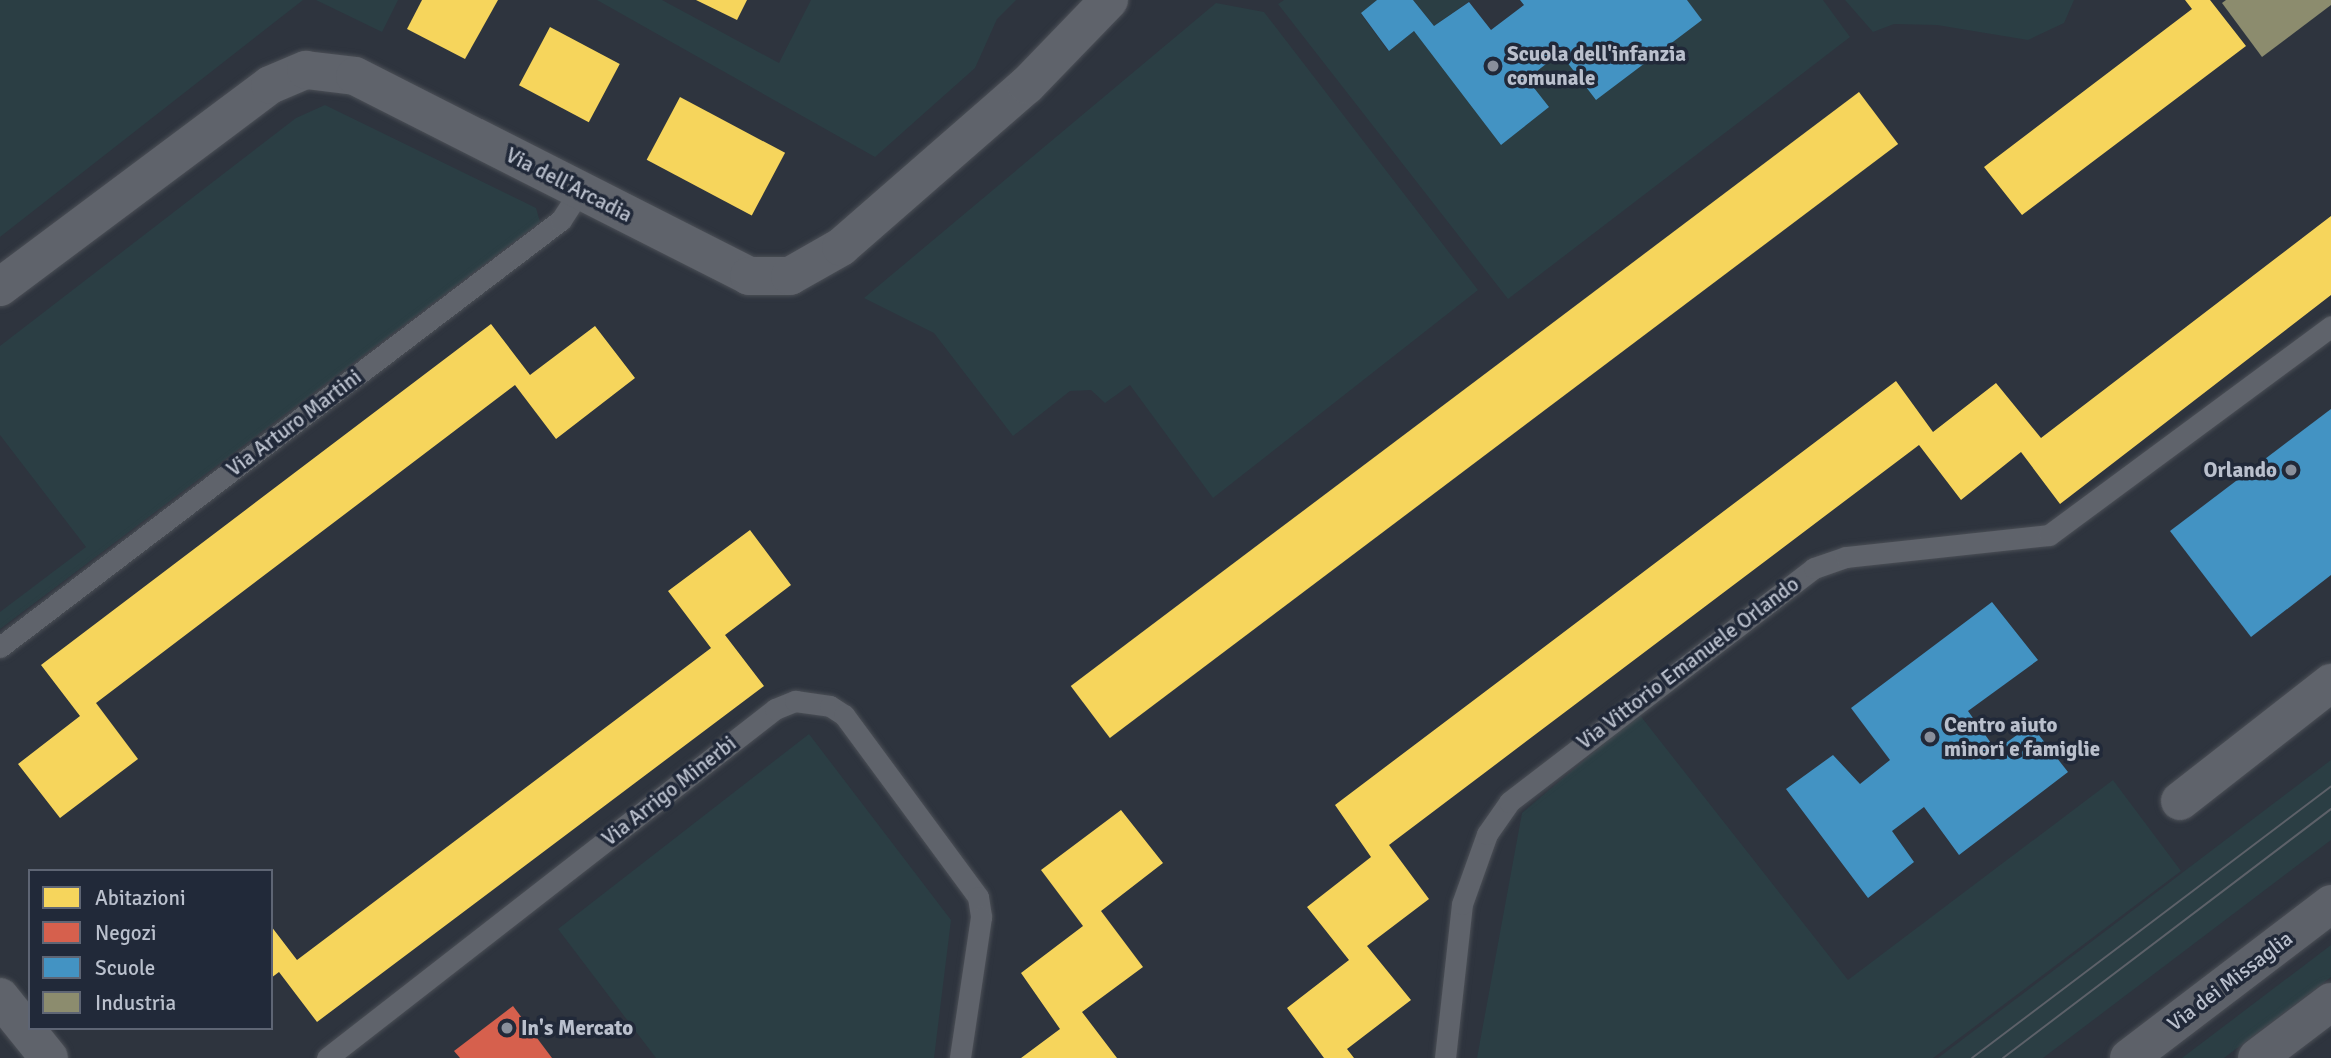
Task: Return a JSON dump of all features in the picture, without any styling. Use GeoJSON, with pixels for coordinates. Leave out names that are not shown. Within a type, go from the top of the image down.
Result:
{"type":"FeatureCollection","features":[{"type":"Feature","properties":{"kind":"main road","name":"Via dei Missaglia"},"geometry":{"type":"LineString","coordinates":[[2129,1058],[2331,904]]}},
{"type":"Feature","properties":{"kind":"main road"},"geometry":{"type":"LineString","coordinates":[[2258,1058],[2331,1002]]}},
{"type":"Feature","properties":{"kind":"street","name":"Via dell'Arcadia"},"geometry":{"type":"LineString","coordinates":[[0,287],[270,85],[306,70],[355,76],[749,276],[790,276],[841,247],[1027,85],[1109,0]]}},
{"type":"Feature","properties":{"kind":"street"},"geometry":{"type":"LineString","coordinates":[[2180,801],[2331,683]]}},
{"type":"Feature","properties":{"kind":"street"},"geometry":{"type":"LineString","coordinates":[[0,997],[49,1058]]}},
{"type":"Feature","properties":{"kind":"lane","name":"Via Arturo Martini"},"geometry":{"type":"LineString","coordinates":[[0,647],[561,220],[580,191]]}},
{"type":"Feature","properties":{"kind":"lane","name":"Via Vittorio Emanuele Orlando"},"geometry":{"type":"LineString","coordinates":[[1445,1058],[1462,904],[1482,845],[1509,802],[1814,568],[1846,557],[2049,535],[2331,326]]}},
{"type":"Feature","properties":{"kind":"lane","name":"Via Arrigo Minerbi"},"geometry":{"type":"LineString","coordinates":[[327,1058],[775,709],[795,701],[830,706],[844,716],[978,897],[981,917],[960,1058]]}},
{"type":"Feature","properties":{"kind":"shaded area"},"geometry":{"type":"Polygon","coordinates":[[[0,0],[303,0],[0,237],[0,0]]]}},
{"type":"Feature","properties":{"kind":"shaded area"},"geometry":{"type":"Polygon","coordinates":[[[316,0],[398,0],[382,32],[316,0]]]}},
{"type":"Feature","properties":{"kind":"shaded area"},"geometry":{"type":"Polygon","coordinates":[[[597,0],[662,0],[779,63],[811,0],[1016,0],[997,19],[975,68],[875,157],[597,0]]]}},
{"type":"Feature","properties":{"kind":"shaded area"},"geometry":{"type":"Polygon","coordinates":[[[1284,0],[1377,0],[1361,14],[1388,51],[1414,31],[1548,107],[1527,79],[1560,53],[1596,99],[1702,20],[1687,0],[1823,0],[1850,37],[1508,299],[1278,4],[1284,0]]]}},
{"type":"Feature","properties":{"kind":"shaded area"},"geometry":{"type":"Polygon","coordinates":[[[1413,0],[1471,0],[1434,26],[1413,0]]]}},
{"type":"Feature","properties":{"kind":"shaded area"},"geometry":{"type":"Polygon","coordinates":[[[1845,0],[2074,0],[2064,23],[2028,40],[1937,25],[1894,24],[1873,32],[1845,0]]]}},
{"type":"Feature","properties":{"kind":"shaded area"},"geometry":{"type":"Polygon","coordinates":[[[1216,3],[1264,12],[1478,290],[1213,498],[1130,385],[1105,403],[1091,390],[1070,391],[1013,436],[934,333],[864,298],[1216,3]]]}},
{"type":"Feature","properties":{"kind":"shaded area"},"geometry":{"type":"Polygon","coordinates":[[[325,105],[536,208],[540,222],[0,629],[0,612],[86,547],[0,435],[0,346],[296,118],[325,105]]]}},
{"type":"Feature","properties":{"kind":"shaded area"},"geometry":{"type":"Polygon","coordinates":[[[1639,714],[1848,980],[2113,780],[2181,871],[1933,1058],[1477,1058],[1522,813],[1639,714]]]}},
{"type":"Feature","properties":{"kind":"shaded area"},"geometry":{"type":"Polygon","coordinates":[[[809,734],[951,920],[934,1058],[656,1058],[558,929],[809,734]]]}},
{"type":"Feature","properties":{"kind":"shaded area"},"geometry":{"type":"Polygon","coordinates":[[[2331,760],[2331,840],[2043,1058],[1938,1058],[2331,760]]]}},
{"type":"Feature","properties":{"kind":"shaded area"},"geometry":{"type":"Polygon","coordinates":[[[2331,945],[2331,977],[2224,1058],[2182,1058],[2331,945]]]}},
{"type":"Feature","properties":{"kind":"building: Abitazioni"},"geometry":{"type":"Polygon","coordinates":[[[422,0],[498,0],[465,59],[407,29],[422,0]]]}},
{"type":"Feature","properties":{"kind":"building: Abitazioni"},"geometry":{"type":"Polygon","coordinates":[[[696,0],[747,0],[737,20],[696,0]]]}},
{"type":"Feature","properties":{"kind":"building: Abitazioni"},"geometry":{"type":"Polygon","coordinates":[[[2185,0],[2210,0],[2246,46],[2022,215],[1984,167],[2192,9],[2185,0]]]}},
{"type":"Feature","properties":{"kind":"building: Abitazioni"},"geometry":{"type":"Polygon","coordinates":[[[550,27],[620,64],[589,122],[519,85],[550,27]]]}},
{"type":"Feature","properties":{"kind":"building: Abitazioni"},"geometry":{"type":"Polygon","coordinates":[[[1859,92],[1898,144],[1110,738],[1071,686],[1859,92]]]}},
{"type":"Feature","properties":{"kind":"building: Abitazioni"},"geometry":{"type":"Polygon","coordinates":[[[680,97],[785,153],[752,216],[647,160],[680,97]]]}},
{"type":"Feature","properties":{"kind":"building: Abitazioni"},"geometry":{"type":"Polygon","coordinates":[[[2331,216],[2331,295],[2060,504],[2021,452],[1961,500],[1919,445],[1389,845],[1429,899],[1367,946],[1411,1000],[1347,1049],[1354,1058],[1324,1058],[1287,1008],[1349,960],[1307,907],[1371,857],[1335,805],[1896,381],[1933,432],[1996,383],[2041,438],[2331,216]]]}},
{"type":"Feature","properties":{"kind":"building: Abitazioni"},"geometry":{"type":"Polygon","coordinates":[[[491,324],[530,375],[595,326],[635,378],[556,439],[515,385],[96,703],[138,759],[60,818],[18,764],[80,716],[41,665],[491,324]]]}},
{"type":"Feature","properties":{"kind":"building: Abitazioni"},"geometry":{"type":"Polygon","coordinates":[[[750,530],[791,585],[725,635],[764,686],[317,1022],[279,972],[273,976],[273,929],[297,960],[711,648],[668,591],[750,530]]]}},
{"type":"Feature","properties":{"kind":"building: Abitazioni"},"geometry":{"type":"Polygon","coordinates":[[[1121,810],[1163,863],[1101,911],[1143,967],[1082,1012],[1117,1058],[1021,1058],[1060,1029],[1021,973],[1083,926],[1041,870],[1121,810]]]}},
{"type":"Feature","properties":{"kind":"building: Negozi","name":"In's Mercato"},"geometry":{"type":"Polygon","coordinates":[[[513,1006],[552,1058],[460,1058],[454,1051],[513,1006]]]}},
{"type":"Feature","properties":{"kind":"building: Scuole","name":"Scuola dell'infanzia comunale"},"geometry":{"type":"Polygon","coordinates":[[[1377,0],[1413,0],[1434,26],[1469,2],[1491,30],[1524,5],[1520,0],[1687,0],[1702,20],[1596,100],[1560,53],[1527,79],[1549,107],[1501,145],[1414,31],[1389,51],[1361,13],[1377,0]]]}},
{"type":"Feature","properties":{"kind":"building: Scuole","name":"Orlando"},"geometry":{"type":"Polygon","coordinates":[[[2331,409],[2331,575],[2251,637],[2170,531],[2331,409]]]}},
{"type":"Feature","properties":{"kind":"building: Scuole","name":"Centro aiuto minori e famiglie"},"geometry":{"type":"Polygon","coordinates":[[[1992,602],[2038,660],[1968,711],[1996,750],[2031,725],[2068,772],[1959,855],[1924,807],[1892,831],[1914,862],[1868,898],[1786,789],[1833,755],[1860,784],[1890,760],[1851,708],[1992,602]]]}},
{"type":"Feature","properties":{"kind":"building: Industria"},"geometry":{"type":"Polygon","coordinates":[[[2226,0],[2331,0],[2331,5],[2262,57],[2222,3],[2226,0]]]}},
{"type":"Feature","properties":{"kind":"tram line"},"geometry":{"type":"LineString","coordinates":[[1972,1058],[2331,786]]}},
{"type":"Feature","properties":{"kind":"tram line"},"geometry":{"type":"LineString","coordinates":[[2003,1058],[2331,809]]}},
{"type":"Feature","properties":{"kind":"place","name":"Scuola dell'infanzia comunale"},"geometry":{"type":"Point","coordinates":[1493,66]}},
{"type":"Feature","properties":{"kind":"place","name":"Orlando"},"geometry":{"type":"Point","coordinates":[2291,470]}},
{"type":"Feature","properties":{"kind":"place","name":"Centro aiuto minori e famiglie"},"geometry":{"type":"Point","coordinates":[1930,737]}},
{"type":"Feature","properties":{"kind":"place","name":"In's Mercato"},"geometry":{"type":"Point","coordinates":[507,1028]}}]}
